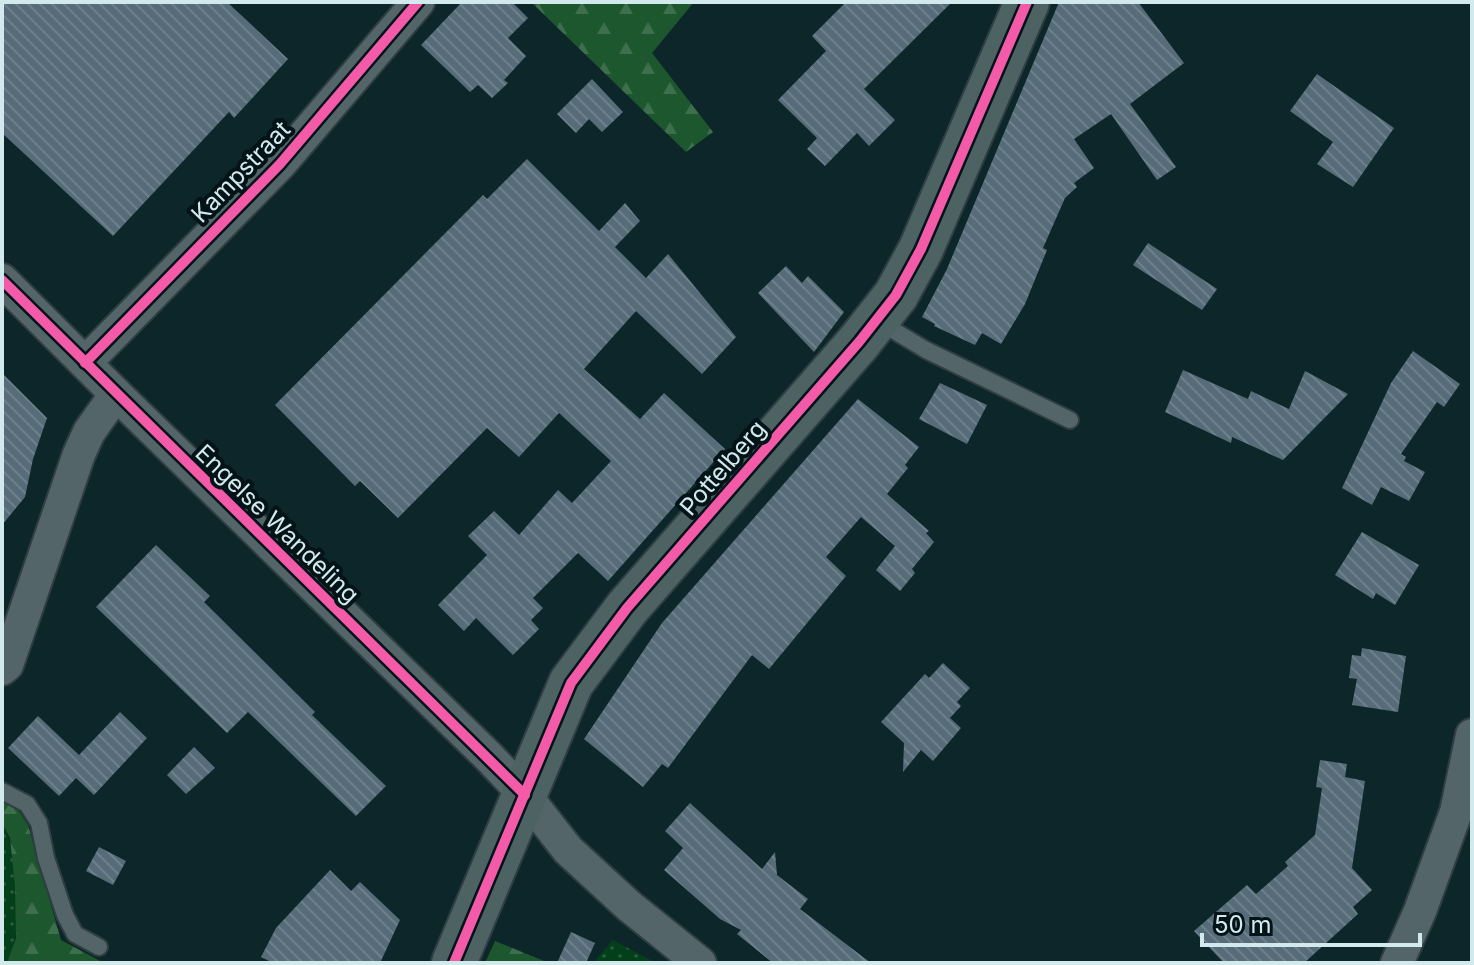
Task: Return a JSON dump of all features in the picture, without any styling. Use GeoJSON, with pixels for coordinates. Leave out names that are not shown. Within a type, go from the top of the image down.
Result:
{"type":"FeatureCollection","features":[{"type":"Feature","properties":{"kind":"main road","name":"Pottelberg"},"geometry":{"type":"LineString","coordinates":[[454,963],[571,683],[598,644],[896,295],[921,249],[1027,2]]}},
{"type":"Feature","properties":{"kind":"street","name":"Kampstraat"},"geometry":{"type":"LineString","coordinates":[[85,363],[280,164],[418,2]]}},
{"type":"Feature","properties":{"kind":"street","name":"Engelse Wandeling"},"geometry":{"type":"LineString","coordinates":[[2,280],[525,795],[568,850],[629,906],[700,963]]}},
{"type":"Feature","properties":{"kind":"street"},"geometry":{"type":"LineString","coordinates":[[2,669],[7,665],[23,622],[79,454],[89,432],[116,394]]}},
{"type":"Feature","properties":{"kind":"street"},"geometry":{"type":"LineString","coordinates":[[1397,963],[1420,911],[1456,812],[1472,735]]}},
{"type":"Feature","properties":{"kind":"lane"},"geometry":{"type":"LineString","coordinates":[[876,320],[926,350],[1070,420]]}},
{"type":"Feature","properties":{"kind":"lane"},"geometry":{"type":"LineString","coordinates":[[2,791],[27,804],[33,813],[39,823],[46,858],[65,915],[75,934],[99,947]]}},
{"type":"Feature","properties":{"kind":"green space"},"geometry":{"type":"Polygon","coordinates":[[[531,2],[694,2],[652,53],[713,132],[686,152],[531,2]]]}},
{"type":"Feature","properties":{"kind":"green space"},"geometry":{"type":"Polygon","coordinates":[[[2,801],[19,811],[28,825],[61,940],[104,963],[7,963],[16,938],[15,886],[10,838],[2,823],[2,801]]]}},
{"type":"Feature","properties":{"kind":"green space"},"geometry":{"type":"Polygon","coordinates":[[[2,823],[10,844],[17,897],[15,939],[7,963],[2,963],[2,823]]]}},
{"type":"Feature","properties":{"kind":"green space"},"geometry":{"type":"Polygon","coordinates":[[[613,940],[656,963],[593,963],[613,940]]]}},
{"type":"Feature","properties":{"kind":"green space"},"geometry":{"type":"Polygon","coordinates":[[[495,941],[549,963],[485,963],[495,941]]]}},
{"type":"Feature","properties":{"kind":"building"},"geometry":{"type":"Polygon","coordinates":[[[2,2],[227,2],[288,59],[234,118],[229,112],[113,236],[2,133],[2,2]]]}},
{"type":"Feature","properties":{"kind":"building"},"geometry":{"type":"Polygon","coordinates":[[[462,2],[512,2],[528,18],[508,38],[526,56],[504,80],[508,83],[492,98],[478,85],[470,92],[421,45],[462,2]]]}},
{"type":"Feature","properties":{"kind":"building"},"geometry":{"type":"Polygon","coordinates":[[[846,2],[952,2],[864,89],[895,120],[869,146],[857,133],[825,166],[807,149],[817,138],[778,100],[826,51],[812,36],[846,2]]]}},
{"type":"Feature","properties":{"kind":"building"},"geometry":{"type":"Polygon","coordinates":[[[1059,2],[1138,2],[1184,63],[1130,104],[1176,167],[1157,180],[1111,114],[1074,139],[1094,168],[1074,183],[1077,187],[1065,198],[1043,248],[1047,250],[1025,304],[1001,344],[982,333],[975,345],[922,317],[947,269],[1059,2]]]}},
{"type":"Feature","properties":{"kind":"building"},"geometry":{"type":"Polygon","coordinates":[[[1317,74],[1394,128],[1353,187],[1317,164],[1333,142],[1290,111],[1317,74]]]}},
{"type":"Feature","properties":{"kind":"building"},"geometry":{"type":"Polygon","coordinates":[[[592,79],[623,112],[602,132],[589,119],[576,133],[557,114],[592,79]]]}},
{"type":"Feature","properties":{"kind":"building"},"geometry":{"type":"Polygon","coordinates":[[[527,159],[599,231],[625,203],[640,221],[615,247],[646,278],[668,254],[736,337],[702,374],[636,311],[584,369],[640,419],[664,393],[725,449],[608,581],[578,553],[533,598],[543,608],[531,620],[539,629],[513,655],[476,618],[464,631],[438,605],[487,555],[468,536],[494,511],[519,535],[558,490],[572,503],[611,461],[559,413],[519,457],[487,428],[398,518],[360,481],[355,486],[275,405],[483,195],[487,199],[527,159]]]}},
{"type":"Feature","properties":{"kind":"building"},"geometry":{"type":"Polygon","coordinates":[[[1148,243],[1217,289],[1202,310],[1133,265],[1148,243]]]}},
{"type":"Feature","properties":{"kind":"building"},"geometry":{"type":"Polygon","coordinates":[[[786,266],[802,283],[808,276],[844,312],[814,352],[758,293],[786,266]]]}},
{"type":"Feature","properties":{"kind":"building"},"geometry":{"type":"Polygon","coordinates":[[[1413,351],[1460,384],[1444,407],[1437,402],[1401,454],[1406,457],[1404,461],[1425,472],[1409,501],[1381,487],[1372,505],[1342,488],[1391,383],[1413,351]]]}},
{"type":"Feature","properties":{"kind":"building"},"geometry":{"type":"Polygon","coordinates":[[[1183,370],[1248,399],[1251,391],[1289,409],[1305,371],[1348,394],[1283,460],[1232,437],[1231,443],[1165,412],[1183,370]]]}},
{"type":"Feature","properties":{"kind":"building"},"geometry":{"type":"Polygon","coordinates":[[[2,373],[47,418],[33,459],[25,497],[2,525],[2,373]]]}},
{"type":"Feature","properties":{"kind":"building"},"geometry":{"type":"Polygon","coordinates":[[[940,383],[987,405],[967,444],[919,419],[940,383]]]}},
{"type":"Feature","properties":{"kind":"building"},"geometry":{"type":"Polygon","coordinates":[[[858,399],[919,447],[905,465],[908,468],[887,494],[929,531],[926,533],[934,542],[912,569],[915,573],[900,591],[876,570],[895,546],[861,517],[826,557],[846,576],[769,669],[752,655],[668,768],[662,764],[643,787],[584,739],[662,623],[858,399]]]}},
{"type":"Feature","properties":{"kind":"building"},"geometry":{"type":"Polygon","coordinates":[[[1362,532],[1419,565],[1395,605],[1376,593],[1373,599],[1335,575],[1362,532]]]}},
{"type":"Feature","properties":{"kind":"building"},"geometry":{"type":"Polygon","coordinates":[[[156,545],[210,596],[204,602],[315,712],[312,715],[386,786],[356,816],[248,712],[227,733],[96,607],[156,545]]]}},
{"type":"Feature","properties":{"kind":"building"},"geometry":{"type":"Polygon","coordinates":[[[1362,648],[1406,656],[1398,712],[1352,705],[1357,679],[1349,678],[1352,655],[1361,656],[1362,648]]]}},
{"type":"Feature","properties":{"kind":"building"},"geometry":{"type":"Polygon","coordinates":[[[943,663],[970,688],[957,702],[961,706],[950,718],[961,728],[933,761],[921,750],[903,772],[904,743],[881,722],[925,674],[929,678],[943,663]]]}},
{"type":"Feature","properties":{"kind":"building"},"geometry":{"type":"Polygon","coordinates":[[[120,712],[147,738],[94,795],[76,778],[59,796],[8,748],[38,716],[79,755],[120,712]]]}},
{"type":"Feature","properties":{"kind":"building"},"geometry":{"type":"Polygon","coordinates":[[[194,747],[215,768],[186,794],[167,775],[194,747]]]}},
{"type":"Feature","properties":{"kind":"building"},"geometry":{"type":"Polygon","coordinates":[[[1320,760],[1347,764],[1345,777],[1365,781],[1352,868],[1372,890],[1353,907],[1358,914],[1304,963],[1224,963],[1194,931],[1247,885],[1256,894],[1288,866],[1285,862],[1315,835],[1322,788],[1316,787],[1320,760]]]}},
{"type":"Feature","properties":{"kind":"building"},"geometry":{"type":"Polygon","coordinates":[[[690,803],[762,869],[775,852],[777,875],[808,899],[800,909],[871,963],[773,963],[737,934],[741,930],[720,919],[664,870],[683,848],[665,831],[690,803]]]}},
{"type":"Feature","properties":{"kind":"building"},"geometry":{"type":"Polygon","coordinates":[[[99,847],[126,861],[113,885],[86,871],[99,847]]]}},
{"type":"Feature","properties":{"kind":"building"},"geometry":{"type":"Polygon","coordinates":[[[330,870],[351,891],[360,882],[400,920],[380,963],[273,963],[261,957],[276,928],[330,870]]]}},
{"type":"Feature","properties":{"kind":"building"},"geometry":{"type":"Polygon","coordinates":[[[571,932],[595,943],[586,963],[557,963],[571,932]]]}},
{"type":"Feature","properties":{"kind":"cycle path"},"geometry":{"type":"LineString","coordinates":[[85,363],[280,164],[418,2]]}},
{"type":"Feature","properties":{"kind":"cycle path"},"geometry":{"type":"LineString","coordinates":[[454,963],[571,683],[627,608],[859,342],[896,295],[921,249],[1027,2]]}},
{"type":"Feature","properties":{"kind":"cycle path"},"geometry":{"type":"LineString","coordinates":[[2,280],[525,795]]}}]}
